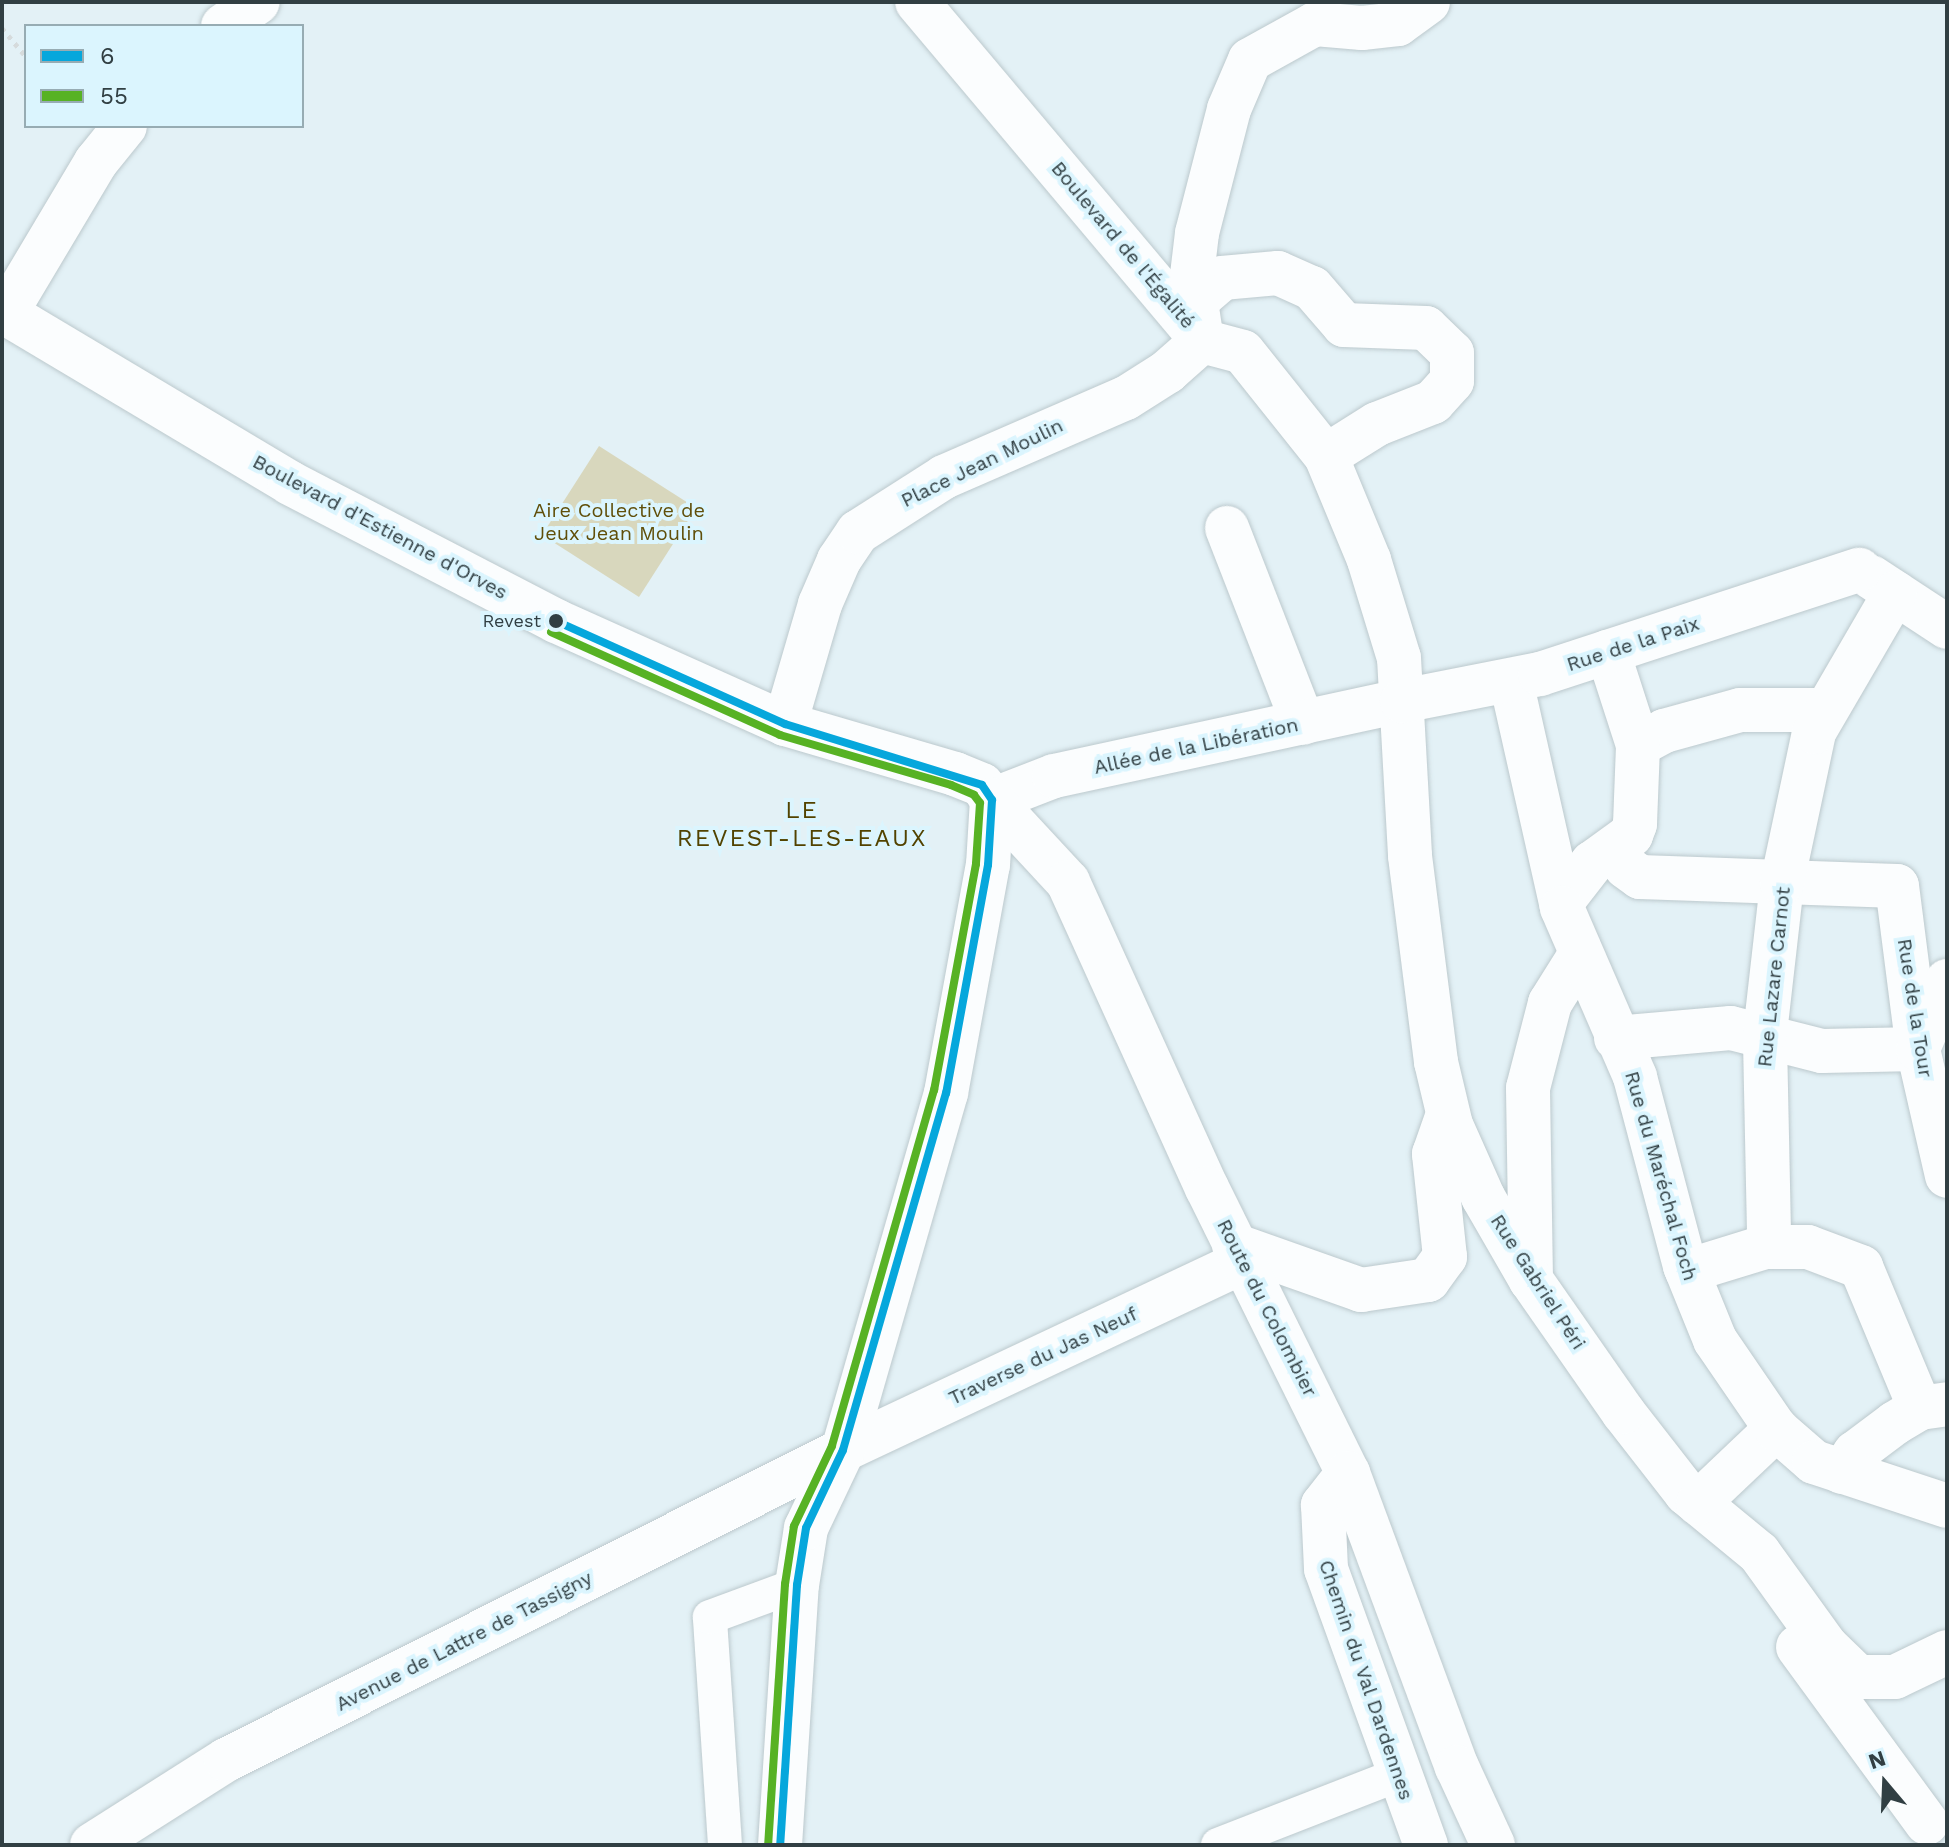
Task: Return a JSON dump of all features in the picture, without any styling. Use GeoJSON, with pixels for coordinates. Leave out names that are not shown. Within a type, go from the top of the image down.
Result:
{"type":"FeatureCollection","features":[{"type":"Feature","properties":{"kind":"street"},"geometry":{"type":"LineString","coordinates":[[226,24],[258,2]]}},
{"type":"Feature","properties":{"kind":"street","name":"Boulevard de l'Égalité"},"geometry":{"type":"LineString","coordinates":[[917,2],[1199,321],[1243,352],[1326,456],[1373,574],[1399,658],[1402,701]]}},
{"type":"Feature","properties":{"kind":"street"},"geometry":{"type":"LineString","coordinates":[[1199,321],[1192,275],[1197,233],[1229,109],[1250,60],[1277,40],[1315,24],[1362,28],[1398,24],[1428,2]]}},
{"type":"Feature","properties":{"kind":"street"},"geometry":{"type":"LineString","coordinates":[[4,312],[96,162],[123,128]]}},
{"type":"Feature","properties":{"kind":"street","name":"Place Jean Moulin"},"geometry":{"type":"LineString","coordinates":[[785,724],[820,604],[839,560],[858,532],[902,500],[995,451],[1126,398],[1167,372],[1222,278],[1278,273],[1312,288],[1344,325],[1387,331],[1426,328],[1452,353],[1452,381],[1433,402],[1377,424],[1326,456]]}},
{"type":"Feature","properties":{"kind":"street","name":"Boulevard d'Estienne d'Orves"},"geometry":{"type":"LineString","coordinates":[[4,312],[290,483],[556,621],[785,724],[955,774],[982,785],[992,800]]}},
{"type":"Feature","properties":{"kind":"street"},"geometry":{"type":"LineString","coordinates":[[1227,528],[1303,723]]}},
{"type":"Feature","properties":{"kind":"street","name":"Rue de la Paix"},"geometry":{"type":"LineString","coordinates":[[1402,701],[1511,681],[1859,570],[1895,593]]}},
{"type":"Feature","properties":{"kind":"street"},"geometry":{"type":"LineString","coordinates":[[1638,745],[1664,731],[1740,710],[1833,696],[1895,593],[1947,627]]}},
{"type":"Feature","properties":{"kind":"street"},"geometry":{"type":"LineString","coordinates":[[1561,903],[1592,863],[1631,835],[1635,824],[1638,745],[1608,652]]}},
{"type":"Feature","properties":{"kind":"street","name":"Rue du Maréchal Foch"},"geometry":{"type":"LineString","coordinates":[[1511,681],[1561,903],[1580,955],[1645,1105],[1687,1271],[1715,1340],[1776,1429],[1814,1462],[1947,1506]]}},
{"type":"Feature","properties":{"kind":"street","name":"Rue Lazare Carnot"},"geometry":{"type":"LineString","coordinates":[[1765,1247],[1769,1232],[1765,1033],[1782,883],[1814,732],[1833,696]]}},
{"type":"Feature","properties":{"kind":"street","name":"Allée de la Libération"},"geometry":{"type":"LineString","coordinates":[[992,800],[1056,782],[1402,701]]}},
{"type":"Feature","properties":{"kind":"street","name":"Rue Gabriel Péri"},"geometry":{"type":"LineString","coordinates":[[1402,701],[1410,856],[1436,1062],[1448,1114],[1478,1186],[1531,1280],[1623,1412],[1698,1503],[1759,1553],[1826,1646],[1858,1677],[1895,1677],[1947,1652]]}},
{"type":"Feature","properties":{"kind":"street"},"geometry":{"type":"LineString","coordinates":[[780,1845],[797,1585],[806,1528],[843,1450],[946,1093],[988,865],[992,800]]}},
{"type":"Feature","properties":{"kind":"street","name":"Route du Colombier"},"geometry":{"type":"LineString","coordinates":[[992,800],[1068,882],[1238,1253],[1348,1473],[1457,1767],[1493,1845]]}},
{"type":"Feature","properties":{"kind":"street"},"geometry":{"type":"LineString","coordinates":[[1616,847],[1626,867],[1640,877],[1782,883]]}},
{"type":"Feature","properties":{"kind":"street","name":"Rue de la Tour"},"geometry":{"type":"LineString","coordinates":[[1782,883],[1897,886],[1918,1049],[1947,1176]]}},
{"type":"Feature","properties":{"kind":"street"},"geometry":{"type":"LineString","coordinates":[[1531,1280],[1528,1088],[1550,1003],[1580,955]]}},
{"type":"Feature","properties":{"kind":"street"},"geometry":{"type":"LineString","coordinates":[[1616,1038],[1699,1027],[1765,1033],[1822,1051],[1918,1049],[1947,981]]}},
{"type":"Feature","properties":{"kind":"street"},"geometry":{"type":"LineString","coordinates":[[1238,1253],[1361,1290],[1428,1280],[1445,1257],[1434,1154],[1448,1114]]}},
{"type":"Feature","properties":{"kind":"street"},"geometry":{"type":"LineString","coordinates":[[1687,1271],[1765,1247],[1808,1247],[1861,1267],[1933,1406],[1867,1442],[1842,1472]]}},
{"type":"Feature","properties":{"kind":"street","name":"Traverse du Jas Neuf"},"geometry":{"type":"LineString","coordinates":[[843,1450],[1238,1253]]}},
{"type":"Feature","properties":{"kind":"street"},"geometry":{"type":"LineString","coordinates":[[1698,1503],[1776,1429]]}},
{"type":"Feature","properties":{"kind":"street","name":"Avenue de Lattre de Tassigny"},"geometry":{"type":"LineString","coordinates":[[92,1845],[226,1760],[843,1450]]}},
{"type":"Feature","properties":{"kind":"street","name":"Chemin du Val Dardennes"},"geometry":{"type":"LineString","coordinates":[[1348,1473],[1323,1505],[1321,1544],[1398,1775],[1426,1845]]}},
{"type":"Feature","properties":{"kind":"street"},"geometry":{"type":"LineString","coordinates":[[1759,1553],[1771,1595],[1799,1648],[1927,1823]]}},
{"type":"Feature","properties":{"kind":"lane"},"geometry":{"type":"LineString","coordinates":[[725,1845],[710,1617],[797,1585]]}},
{"type":"Feature","properties":{"kind":"lane"},"geometry":{"type":"LineString","coordinates":[[1218,1845],[1398,1775]]}},
{"type":"Feature","properties":{"kind":"path"},"geometry":{"type":"LineString","coordinates":[[2,28],[24,55]]}},
{"type":"Feature","properties":{"kind":"green space","name":"Aire Collective de Jeux Jean Moulin"},"geometry":{"type":"Polygon","coordinates":[[[599,446],[696,508],[639,597],[542,535],[599,446]]]}},
{"type":"Feature","properties":{"kind":"transit line","name":"6"},"geometry":{"type":"LineString","coordinates":[[556,621],[785,724],[982,785],[992,800],[988,865],[946,1093],[843,1450],[806,1528],[797,1585],[780,1845]]}},
{"type":"Feature","properties":{"kind":"transit line","name":"55"},"geometry":{"type":"LineString","coordinates":[[551,632],[780,735],[951,785],[974,795],[980,803],[976,864],[934,1090],[832,1446],[794,1526],[785,1584],[768,1844]]}},
{"type":"Feature","properties":{"kind":"place","name":"Revest"},"geometry":{"type":"Point","coordinates":[556,621]}},
{"type":"Feature","properties":{"kind":"district","name":"LE REVEST-LES-EAUX"},"geometry":{"type":"Point","coordinates":[802,825]}}]}
